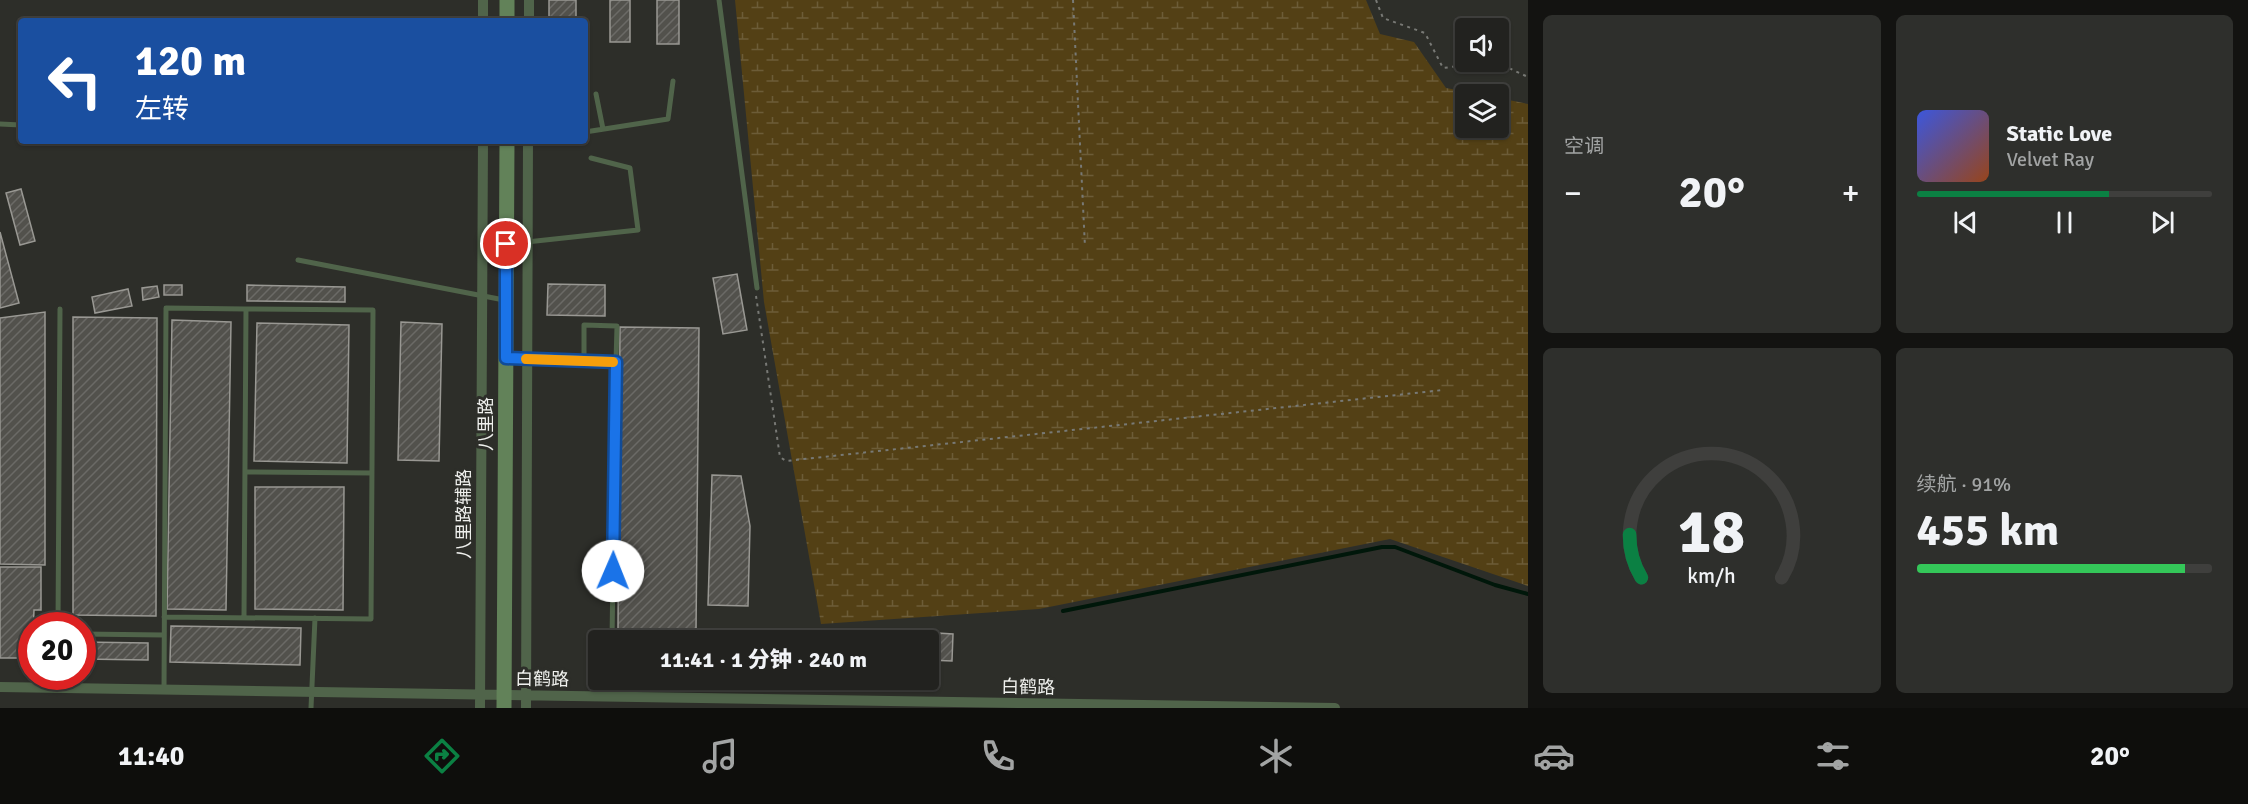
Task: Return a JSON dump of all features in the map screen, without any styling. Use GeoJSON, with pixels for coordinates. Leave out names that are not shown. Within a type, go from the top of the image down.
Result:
{"type":"FeatureCollection","features":[{"type":"Feature","properties":{"kind":"main road"},"geometry":{"type":"LineString","coordinates":[[507,0],[507,18]]}},
{"type":"Feature","properties":{"kind":"main road","name":"八里路"},"geometry":{"type":"LineString","coordinates":[[504,702],[507,144]]}},
{"type":"Feature","properties":{"kind":"street"},"geometry":{"type":"LineString","coordinates":[[483,0],[483,18]]}},
{"type":"Feature","properties":{"kind":"street"},"geometry":{"type":"LineString","coordinates":[[529,0],[529,18]]}},
{"type":"Feature","properties":{"kind":"street","name":"八里路辅路"},"geometry":{"type":"LineString","coordinates":[[480,708],[483,144]]}},
{"type":"Feature","properties":{"kind":"street"},"geometry":{"type":"LineString","coordinates":[[526,708],[528,144]]}},
{"type":"Feature","properties":{"kind":"street","name":"白鹤路"},"geometry":{"type":"LineString","coordinates":[[0,687],[18,685]]}},
{"type":"Feature","properties":{"kind":"street","name":"白鹤路"},"geometry":{"type":"LineString","coordinates":[[96,685],[164,690],[480,695],[504,702],[526,696],[858,704],[1335,708]]}},
{"type":"Feature","properties":{"kind":"lane"},"geometry":{"type":"LineString","coordinates":[[719,0],[757,288]]}},
{"type":"Feature","properties":{"kind":"lane"},"geometry":{"type":"LineString","coordinates":[[588,132],[668,120],[673,81]]}},
{"type":"Feature","properties":{"kind":"lane"},"geometry":{"type":"LineString","coordinates":[[596,94],[603,129]]}},
{"type":"Feature","properties":{"kind":"lane"},"geometry":{"type":"LineString","coordinates":[[0,124],[18,125]]}},
{"type":"Feature","properties":{"kind":"lane"},"geometry":{"type":"LineString","coordinates":[[506,244],[638,230],[630,168],[591,158]]}},
{"type":"Feature","properties":{"kind":"lane"},"geometry":{"type":"LineString","coordinates":[[298,260],[506,300]]}},
{"type":"Feature","properties":{"kind":"lane"},"geometry":{"type":"LineString","coordinates":[[164,616],[371,619],[373,310],[166,308],[164,616],[164,690]]}},
{"type":"Feature","properties":{"kind":"lane"},"geometry":{"type":"LineString","coordinates":[[58,612],[60,309]]}},
{"type":"Feature","properties":{"kind":"lane"},"geometry":{"type":"LineString","coordinates":[[244,617],[246,309]]}},
{"type":"Feature","properties":{"kind":"lane"},"geometry":{"type":"LineString","coordinates":[[584,361],[584,325],[617,326],[612,630]]}},
{"type":"Feature","properties":{"kind":"lane"},"geometry":{"type":"LineString","coordinates":[[506,358],[616,362]]}},
{"type":"Feature","properties":{"kind":"lane"},"geometry":{"type":"LineString","coordinates":[[245,472],[372,473]]}},
{"type":"Feature","properties":{"kind":"lane"},"geometry":{"type":"LineString","coordinates":[[311,708],[315,618]]}},
{"type":"Feature","properties":{"kind":"lane"},"geometry":{"type":"LineString","coordinates":[[96,634],[164,634]]}},
{"type":"Feature","properties":{"kind":"path"},"geometry":{"type":"LineString","coordinates":[[1073,0],[1086,247]]}},
{"type":"Feature","properties":{"kind":"path"},"geometry":{"type":"LineString","coordinates":[[1376,0],[1383,18],[1425,33],[1443,68],[1455,66]]}},
{"type":"Feature","properties":{"kind":"path"},"geometry":{"type":"LineString","coordinates":[[1509,68],[1528,77]]}},
{"type":"Feature","properties":{"kind":"path"},"geometry":{"type":"LineString","coordinates":[[757,288],[755,298],[780,457],[786,461],[1443,390]]}},
{"type":"Feature","properties":{"kind":"green space"},"geometry":{"type":"Polygon","coordinates":[[[735,0],[1366,0],[1380,34],[1414,42],[1446,88],[1455,90],[1455,138],[1509,138],[1509,100],[1528,104],[1528,586],[1390,539],[1039,609],[821,624],[764,302],[735,0]]]}},
{"type":"Feature","properties":{"kind":"building"},"geometry":{"type":"Polygon","coordinates":[[[549,0],[576,0],[576,18],[549,18],[549,0]]]}},
{"type":"Feature","properties":{"kind":"building"},"geometry":{"type":"Polygon","coordinates":[[[610,0],[630,0],[630,42],[610,42],[610,0]]]}},
{"type":"Feature","properties":{"kind":"building"},"geometry":{"type":"Polygon","coordinates":[[[657,0],[679,0],[679,44],[657,44],[657,0]]]}},
{"type":"Feature","properties":{"kind":"building"},"geometry":{"type":"Polygon","coordinates":[[[21,189],[35,241],[20,245],[6,193],[21,189]]]}},
{"type":"Feature","properties":{"kind":"building"},"geometry":{"type":"Polygon","coordinates":[[[0,232],[19,303],[0,308],[0,232]]]}},
{"type":"Feature","properties":{"kind":"building"},"geometry":{"type":"Polygon","coordinates":[[[737,274],[747,330],[723,334],[713,278],[737,274]]]}},
{"type":"Feature","properties":{"kind":"building"},"geometry":{"type":"Polygon","coordinates":[[[548,284],[605,285],[605,316],[547,315],[548,284]]]}},
{"type":"Feature","properties":{"kind":"building"},"geometry":{"type":"Polygon","coordinates":[[[164,285],[182,285],[182,295],[164,295],[164,285]]]}},
{"type":"Feature","properties":{"kind":"building"},"geometry":{"type":"Polygon","coordinates":[[[247,285],[345,287],[345,302],[247,301],[247,285]]]}},
{"type":"Feature","properties":{"kind":"building"},"geometry":{"type":"Polygon","coordinates":[[[157,286],[159,297],[143,300],[142,288],[157,286]]]}},
{"type":"Feature","properties":{"kind":"building"},"geometry":{"type":"Polygon","coordinates":[[[128,289],[132,306],[95,313],[92,297],[128,289]]]}},
{"type":"Feature","properties":{"kind":"building"},"geometry":{"type":"Polygon","coordinates":[[[45,312],[45,565],[0,564],[0,318],[45,312]]]}},
{"type":"Feature","properties":{"kind":"building"},"geometry":{"type":"Polygon","coordinates":[[[73,317],[157,318],[156,616],[96,615],[96,612],[73,612],[73,317]]]}},
{"type":"Feature","properties":{"kind":"building"},"geometry":{"type":"Polygon","coordinates":[[[172,320],[231,322],[226,610],[167,609],[172,320]]]}},
{"type":"Feature","properties":{"kind":"building"},"geometry":{"type":"Polygon","coordinates":[[[401,322],[442,324],[439,461],[398,460],[401,322]]]}},
{"type":"Feature","properties":{"kind":"building"},"geometry":{"type":"Polygon","coordinates":[[[257,323],[349,325],[347,463],[254,461],[257,323]]]}},
{"type":"Feature","properties":{"kind":"building"},"geometry":{"type":"Polygon","coordinates":[[[620,327],[699,328],[696,630],[618,630],[620,327]]]}},
{"type":"Feature","properties":{"kind":"building"},"geometry":{"type":"Polygon","coordinates":[[[712,475],[741,476],[750,526],[748,606],[708,605],[712,475]]]}},
{"type":"Feature","properties":{"kind":"building"},"geometry":{"type":"Polygon","coordinates":[[[255,487],[344,487],[343,610],[255,609],[255,487]]]}},
{"type":"Feature","properties":{"kind":"building"},"geometry":{"type":"Polygon","coordinates":[[[0,567],[41,567],[41,610],[18,612],[18,658],[0,658],[0,567]]]}},
{"type":"Feature","properties":{"kind":"building"},"geometry":{"type":"Polygon","coordinates":[[[171,626],[301,628],[300,665],[170,662],[171,626]]]}},
{"type":"Feature","properties":{"kind":"building"},"geometry":{"type":"Polygon","coordinates":[[[939,633],[953,634],[952,661],[939,660],[939,633]]]}},
{"type":"Feature","properties":{"kind":"building"},"geometry":{"type":"Polygon","coordinates":[[[96,642],[148,643],[148,660],[96,659],[96,642]]]}},
{"type":"Feature","properties":{"kind":"waterway"},"geometry":{"type":"LineString","coordinates":[[1063,611],[1382,547],[1395,547],[1495,585],[1528,594]]}},
{"type":"Feature","properties":{"kind":"slow traffic"},"geometry":{"type":"LineString","coordinates":[[526,359],[613,362]]}},
{"type":"Feature","properties":{"kind":"route"},"geometry":{"type":"LineString","coordinates":[[506,244],[506,358],[616,362],[613,571]]}}]}
